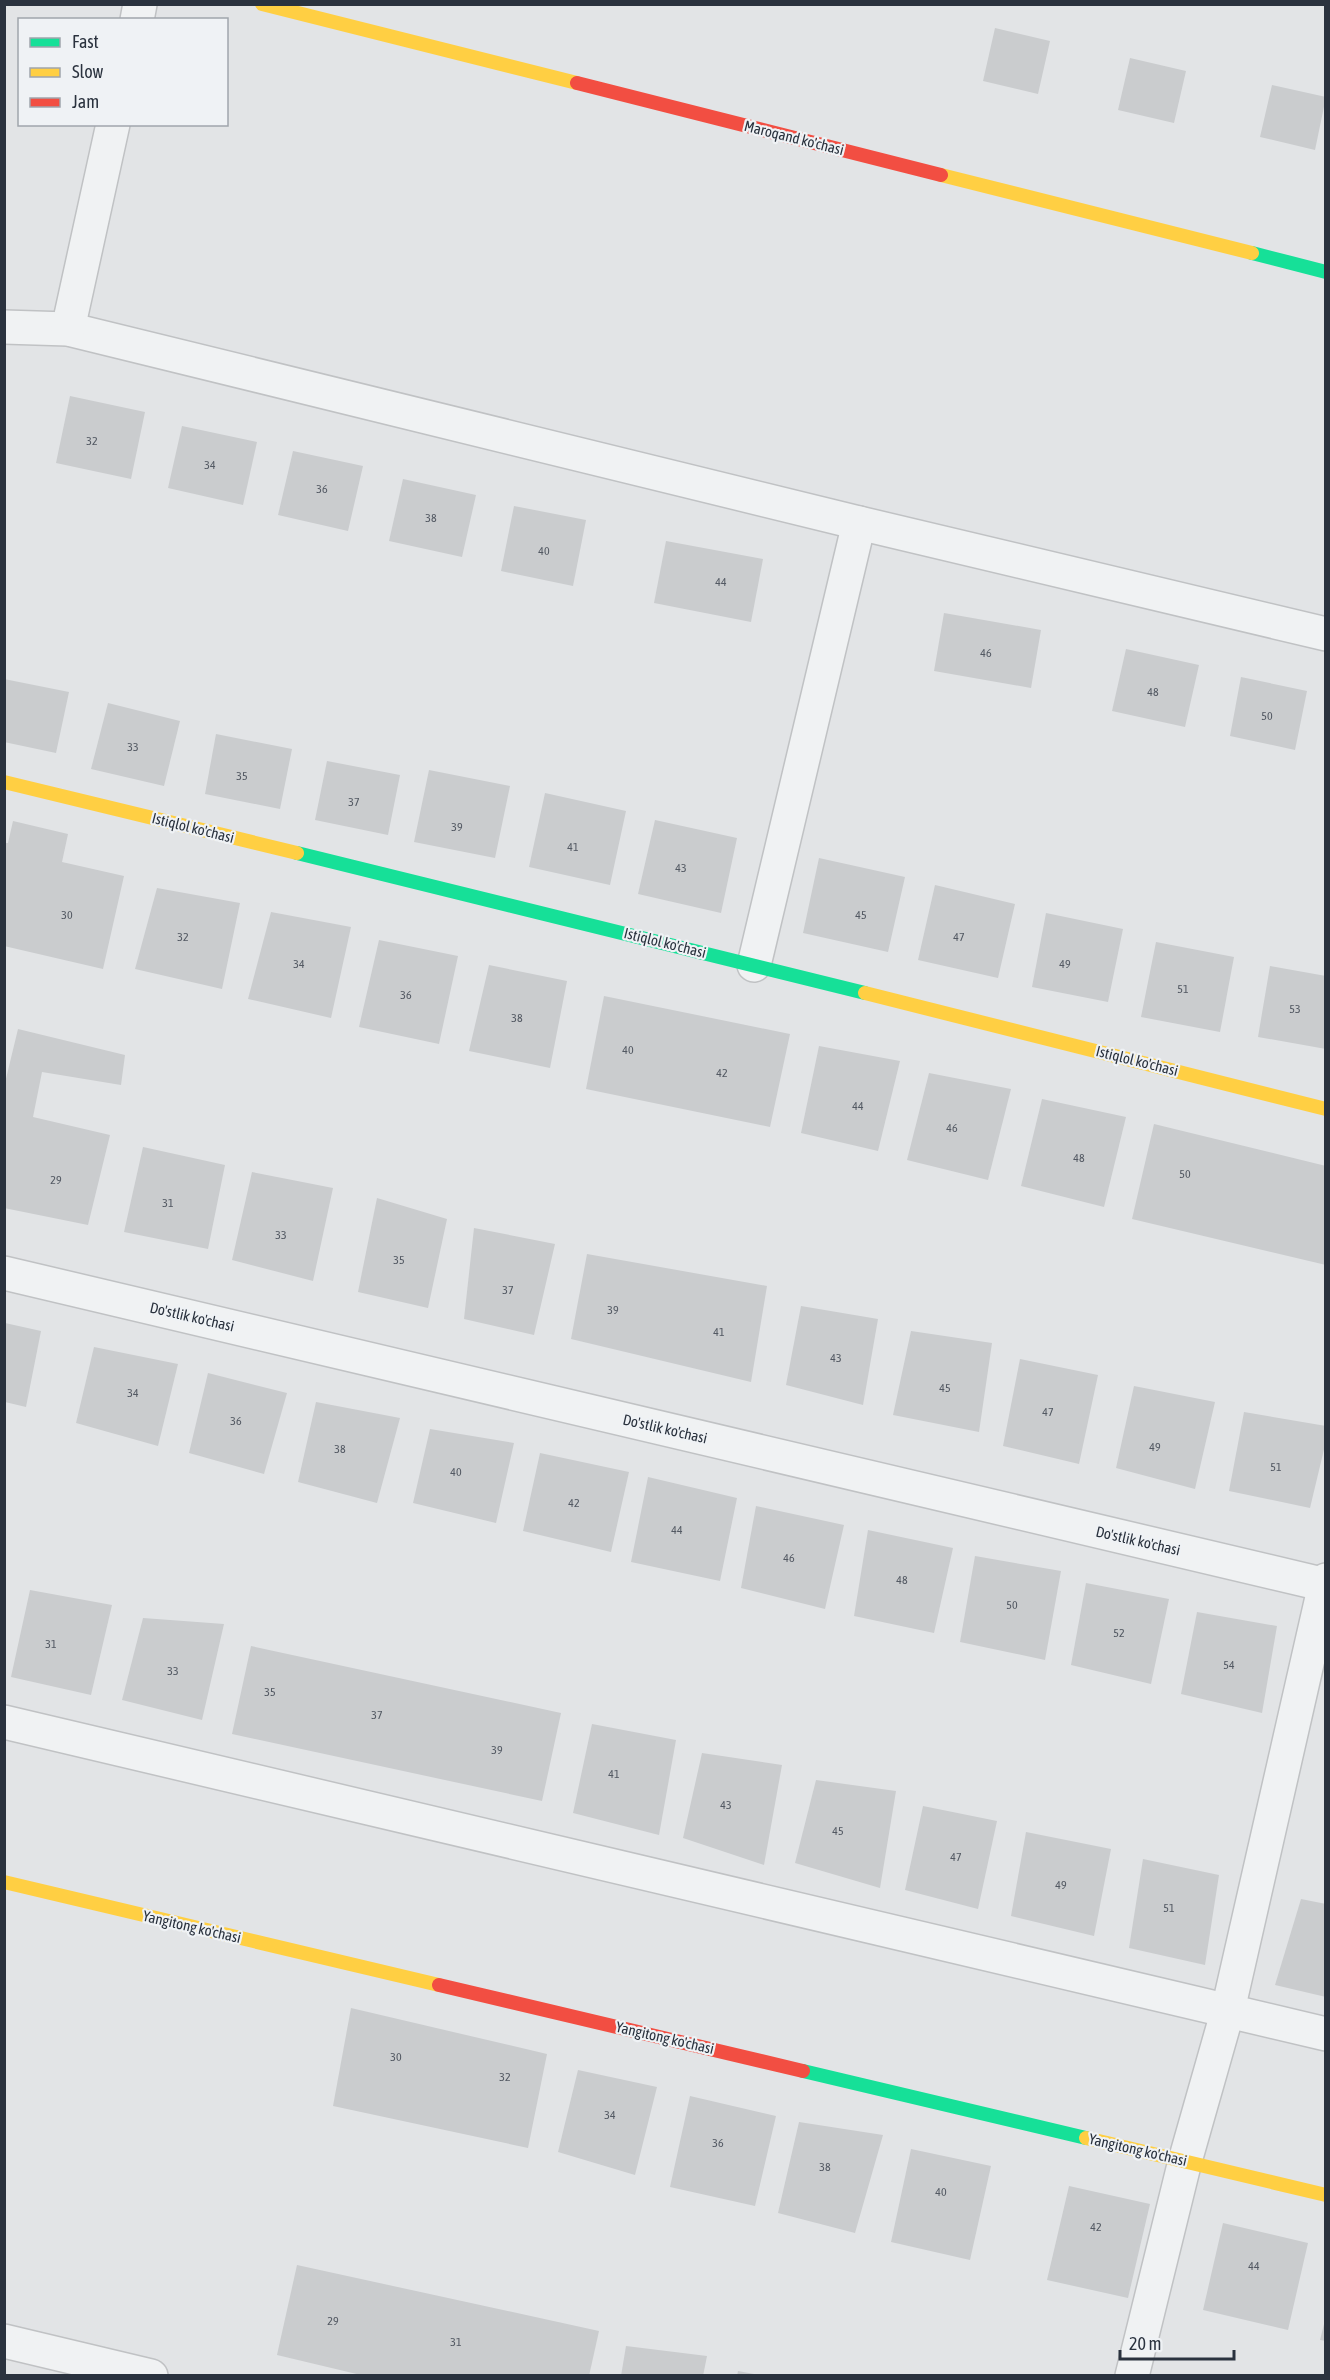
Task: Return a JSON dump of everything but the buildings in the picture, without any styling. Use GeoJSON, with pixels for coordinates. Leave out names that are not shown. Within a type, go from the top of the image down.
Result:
{"type":"FeatureCollection","features":[{"type":"Feature","properties":{"kind":"street","name":"Maroqand ko'chasi"},"geometry":{"type":"LineString","coordinates":[[262,4],[1326,272]]}},
{"type":"Feature","properties":{"kind":"street"},"geometry":{"type":"LineString","coordinates":[[68,329],[113,126]]}},
{"type":"Feature","properties":{"kind":"street"},"geometry":{"type":"LineString","coordinates":[[7,337],[68,329],[859,523],[1326,634]]}},
{"type":"Feature","properties":{"kind":"street"},"geometry":{"type":"LineString","coordinates":[[754,965],[859,523]]}},
{"type":"Feature","properties":{"kind":"street","name":"Istiqlol ko'chasi"},"geometry":{"type":"LineString","coordinates":[[4,782],[754,965],[1326,1109]]}},
{"type":"Feature","properties":{"kind":"street","name":"Do'stlik ko'chasi"},"geometry":{"type":"LineString","coordinates":[[4,1273],[1325,1583]]}},
{"type":"Feature","properties":{"kind":"street"},"geometry":{"type":"LineString","coordinates":[[1132,2376],[1185,2161],[1228,2010],[1325,1583]]}},
{"type":"Feature","properties":{"kind":"street"},"geometry":{"type":"LineString","coordinates":[[4,1722],[1326,2034]]}},
{"type":"Feature","properties":{"kind":"street","name":"Yangitong ko'chasi"},"geometry":{"type":"LineString","coordinates":[[4,1882],[1326,2195]]}},
{"type":"Feature","properties":{"kind":"street"},"geometry":{"type":"LineString","coordinates":[[4,2341],[151,2376]]}},
{"type":"Feature","properties":{"kind":"traffic: fast"},"geometry":{"type":"LineString","coordinates":[[1252,253],[1326,272]]}},
{"type":"Feature","properties":{"kind":"traffic: fast"},"geometry":{"type":"LineString","coordinates":[[297,853],[865,993]]}},
{"type":"Feature","properties":{"kind":"traffic: fast"},"geometry":{"type":"LineString","coordinates":[[803,2071],[1086,2138]]}},
{"type":"Feature","properties":{"kind":"traffic: slow"},"geometry":{"type":"LineString","coordinates":[[262,4],[577,83]]}},
{"type":"Feature","properties":{"kind":"traffic: slow"},"geometry":{"type":"LineString","coordinates":[[941,175],[1252,253]]}},
{"type":"Feature","properties":{"kind":"traffic: slow"},"geometry":{"type":"LineString","coordinates":[[4,782],[297,853]]}},
{"type":"Feature","properties":{"kind":"traffic: slow"},"geometry":{"type":"LineString","coordinates":[[865,993],[1326,1109]]}},
{"type":"Feature","properties":{"kind":"traffic: slow"},"geometry":{"type":"LineString","coordinates":[[4,1882],[439,1985]]}},
{"type":"Feature","properties":{"kind":"traffic: slow"},"geometry":{"type":"LineString","coordinates":[[1086,2138],[1326,2195]]}},
{"type":"Feature","properties":{"kind":"traffic: jam"},"geometry":{"type":"LineString","coordinates":[[577,83],[941,175]]}},
{"type":"Feature","properties":{"kind":"traffic: jam"},"geometry":{"type":"LineString","coordinates":[[439,1985],[803,2071]]}}]}
